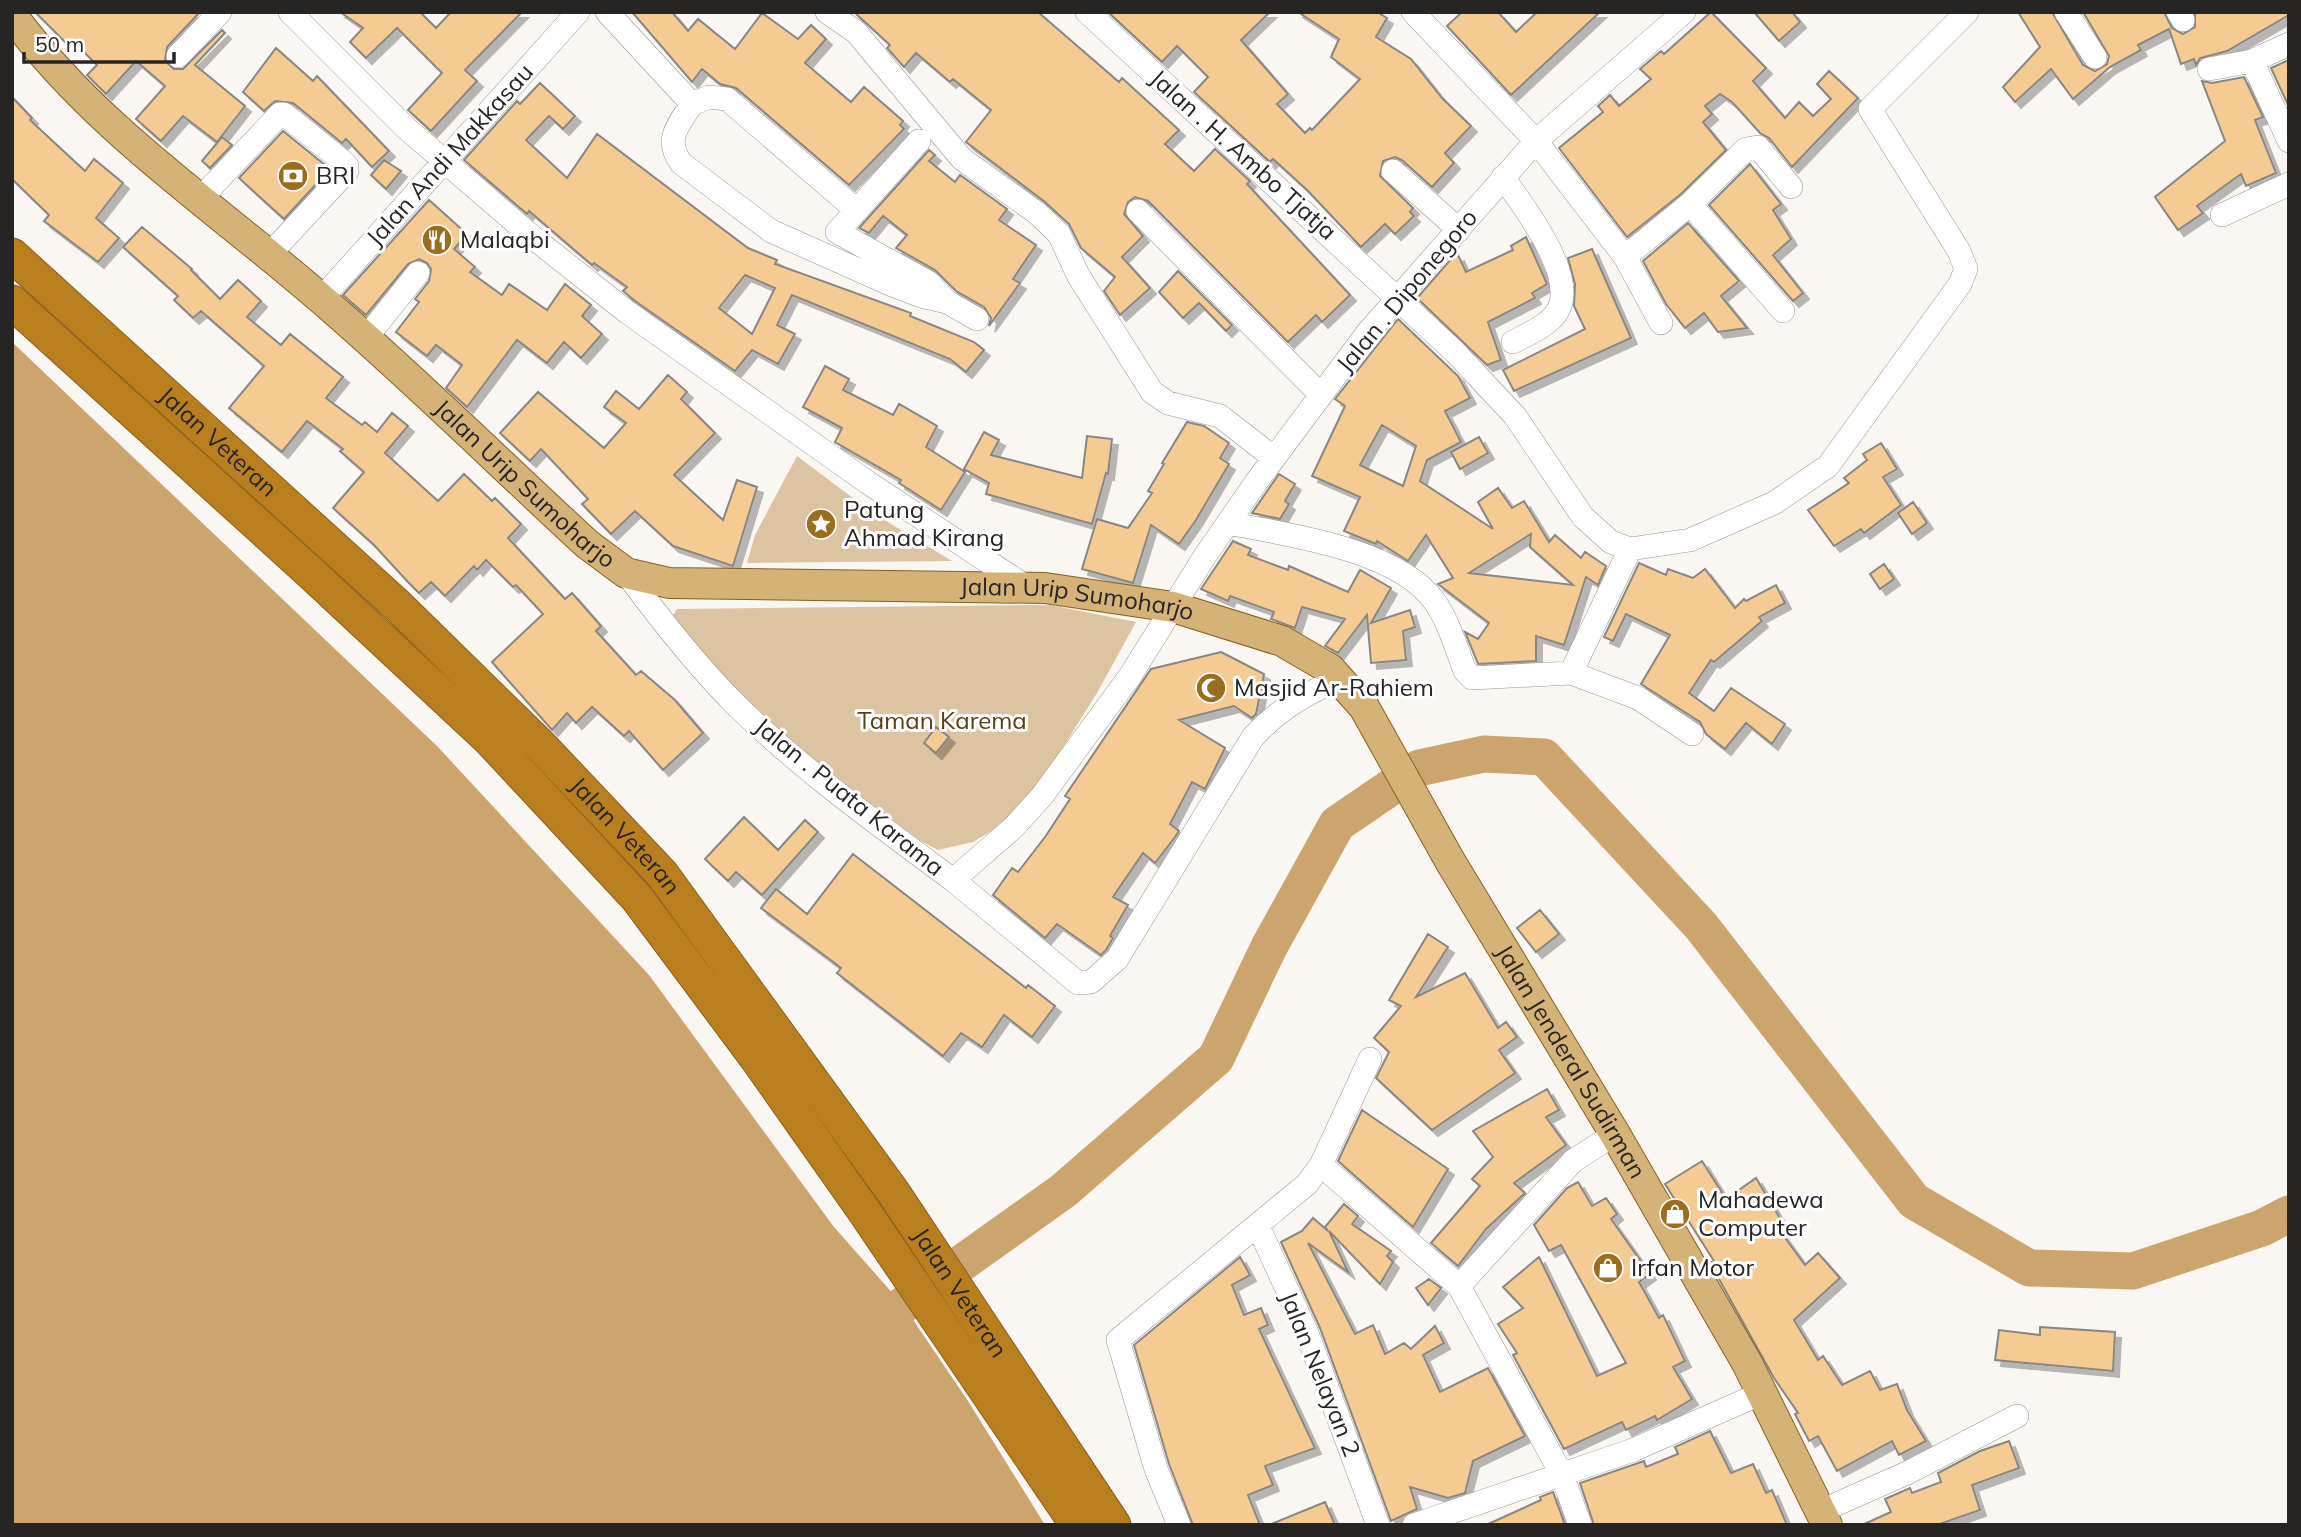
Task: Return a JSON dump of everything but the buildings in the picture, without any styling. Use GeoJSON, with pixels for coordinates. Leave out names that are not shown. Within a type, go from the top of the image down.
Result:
{"type":"FeatureCollection","features":[{"type":"Feature","properties":{"kind":"highway","name":"Jalan Veteran"},"geometry":{"type":"LineString","coordinates":[[12,255],[398,607],[541,746],[662,874],[893,1192],[1014,1403],[1077,1525]]}},
{"type":"Feature","properties":{"kind":"highway","name":"Jalan Veteran"},"geometry":{"type":"LineString","coordinates":[[12,302],[312,574],[517,770],[637,898],[757,1059],[864,1211],[1014,1403],[1114,1525]]}},
{"type":"Feature","properties":{"kind":"main road","name":"Jalan Urip Sumoharjo"},"geometry":{"type":"LineString","coordinates":[[12,15],[67,82],[321,299],[587,544],[626,573],[670,583],[1028,588],[1173,607],[1282,641],[1330,669],[1364,707]]}},
{"type":"Feature","properties":{"kind":"main road","name":"Jalan Jenderal Sudirman"},"geometry":{"type":"LineString","coordinates":[[1364,707],[1450,861],[1615,1133],[1762,1394],[1824,1518]]}},
{"type":"Feature","properties":{"kind":"street"},"geometry":{"type":"LineString","coordinates":[[178,56],[220,12]]}},
{"type":"Feature","properties":{"kind":"street"},"geometry":{"type":"LineString","coordinates":[[290,12],[405,128],[627,312],[867,482],[1028,588]]}},
{"type":"Feature","properties":{"kind":"street","name":"Jalan Andi Makkasau"},"geometry":{"type":"LineString","coordinates":[[321,299],[578,12]]}},
{"type":"Feature","properties":{"kind":"street"},"geometry":{"type":"LineString","coordinates":[[607,12],[692,104]]}},
{"type":"Feature","properties":{"kind":"street"},"geometry":{"type":"LineString","coordinates":[[827,12],[856,32],[869,46],[962,159],[1037,212],[1059,234],[1078,275],[1152,392],[1168,403],[1220,416],[1274,458]]}},
{"type":"Feature","properties":{"kind":"street","name":"Jalan . H. Ambo Tjatja"},"geometry":{"type":"LineString","coordinates":[[1087,12],[1399,298],[1515,416],[1596,531],[1611,542],[1630,549]]}},
{"type":"Feature","properties":{"kind":"street"},"geometry":{"type":"LineString","coordinates":[[1413,12],[1536,141],[1625,257],[1661,323]]}},
{"type":"Feature","properties":{"kind":"street","name":"Jalan . Diponegoro"},"geometry":{"type":"LineString","coordinates":[[1173,607],[1228,523],[1320,394],[1399,298],[1536,141],[1684,12]]}},
{"type":"Feature","properties":{"kind":"street"},"geometry":{"type":"LineString","coordinates":[[1571,673],[1630,549],[1690,540],[1774,503],[1828,466],[1960,284],[1966,269],[1959,251],[1870,109],[1967,12]]}},
{"type":"Feature","properties":{"kind":"street"},"geometry":{"type":"LineString","coordinates":[[2067,12],[2095,57]]}},
{"type":"Feature","properties":{"kind":"street"},"geometry":{"type":"LineString","coordinates":[[2209,69],[2252,61],[2289,44]]}},
{"type":"Feature","properties":{"kind":"street"},"geometry":{"type":"LineString","coordinates":[[2252,61],[2289,141]]}},
{"type":"Feature","properties":{"kind":"street"},"geometry":{"type":"LineString","coordinates":[[855,209],[727,99],[709,97],[692,104],[673,133],[673,149],[681,163],[771,231],[911,292],[947,302],[977,319]]}},
{"type":"Feature","properties":{"kind":"street"},"geometry":{"type":"LineString","coordinates":[[201,198],[280,114],[284,114],[341,160],[347,166],[347,171],[269,255]]}},
{"type":"Feature","properties":{"kind":"street"},"geometry":{"type":"LineString","coordinates":[[827,254],[837,232],[855,209],[919,141]]}},
{"type":"Feature","properties":{"kind":"street"},"geometry":{"type":"LineString","coordinates":[[1625,257],[1690,204],[1746,149],[1753,146],[1765,152],[1791,187]]}},
{"type":"Feature","properties":{"kind":"street"},"geometry":{"type":"LineString","coordinates":[[1393,171],[1459,230]]}},
{"type":"Feature","properties":{"kind":"street"},"geometry":{"type":"LineString","coordinates":[[1503,177],[1542,235],[1561,281],[1560,300],[1555,316],[1513,342]]}},
{"type":"Feature","properties":{"kind":"street"},"geometry":{"type":"LineString","coordinates":[[2221,215],[2289,184]]}},
{"type":"Feature","properties":{"kind":"street"},"geometry":{"type":"LineString","coordinates":[[1690,204],[1783,311]]}},
{"type":"Feature","properties":{"kind":"street"},"geometry":{"type":"LineString","coordinates":[[1138,211],[1320,394]]}},
{"type":"Feature","properties":{"kind":"street"},"geometry":{"type":"LineString","coordinates":[[837,232],[928,282],[947,302]]}},
{"type":"Feature","properties":{"kind":"street"},"geometry":{"type":"LineString","coordinates":[[365,339],[418,273]]}},
{"type":"Feature","properties":{"kind":"street"},"geometry":{"type":"LineString","coordinates":[[1228,523],[1317,542],[1399,568],[1436,603],[1465,671],[1472,678],[1571,673],[1638,698],[1692,734]]}},
{"type":"Feature","properties":{"kind":"street","name":"Jalan . Puata Karama"},"geometry":{"type":"LineString","coordinates":[[626,573],[672,635],[765,732],[953,880],[1014,827],[1042,796],[1130,676],[1173,607]]}},
{"type":"Feature","properties":{"kind":"street"},"geometry":{"type":"LineString","coordinates":[[953,880],[1078,983],[1091,982],[1117,959],[1254,737],[1276,713],[1294,700],[1339,679]]}},
{"type":"Feature","properties":{"kind":"street"},"geometry":{"type":"LineString","coordinates":[[1179,1525],[1156,1469],[1118,1340],[1307,1184],[1321,1165],[1370,1059]]}},
{"type":"Feature","properties":{"kind":"street"},"geometry":{"type":"LineString","coordinates":[[1459,1286],[1573,1161],[1615,1133]]}},
{"type":"Feature","properties":{"kind":"street"},"geometry":{"type":"LineString","coordinates":[[1321,1165],[1459,1286],[1562,1475],[1580,1525]]}},
{"type":"Feature","properties":{"kind":"street","name":"Jalan Nelayan 2"},"geometry":{"type":"LineString","coordinates":[[1258,1226],[1307,1333],[1378,1525]]}},
{"type":"Feature","properties":{"kind":"street"},"geometry":{"type":"LineString","coordinates":[[1415,1525],[1633,1450],[1762,1394]]}},
{"type":"Feature","properties":{"kind":"street"},"geometry":{"type":"LineString","coordinates":[[1824,1518],[2017,1416]]}},
{"type":"Feature","properties":{"kind":"green space"},"geometry":{"type":"Polygon","coordinates":[[[797,456],[873,513],[952,561],[747,563],[755,535],[797,456]]]}},
{"type":"Feature","properties":{"kind":"green space","name":"Taman Karema"},"geometry":{"type":"Polygon","coordinates":[[[1050,605],[1136,622],[1097,693],[1045,776],[1010,820],[973,842],[938,850],[888,824],[790,745],[670,620],[677,609],[1050,605]]]}},
{"type":"Feature","properties":{"kind":"shaded area"},"geometry":{"type":"Polygon","coordinates":[[[12,342],[437,746],[649,975],[834,1227],[903,1305],[968,1401],[1045,1525],[12,1525],[12,342]]]}},
{"type":"Feature","properties":{"kind":"waterway"},"geometry":{"type":"LineString","coordinates":[[903,1305],[1063,1191],[1216,1058],[1269,947],[1337,824],[1419,768],[1484,754],[1544,757],[1701,926],[1914,1201],[2029,1268],[2133,1271],[2262,1228],[2289,1214]]}},
{"type":"Feature","properties":{"kind":"place","name":"BRI"},"geometry":{"type":"Point","coordinates":[293,176]}},
{"type":"Feature","properties":{"kind":"place","name":"Malaqbi"},"geometry":{"type":"Point","coordinates":[437,240]}},
{"type":"Feature","properties":{"kind":"place","name":"Patung Ahmad Kirang"},"geometry":{"type":"Point","coordinates":[821,524]}},
{"type":"Feature","properties":{"kind":"place","name":"Masjid Ar-Rahiem"},"geometry":{"type":"Point","coordinates":[1211,688]}},
{"type":"Feature","properties":{"kind":"place","name":"Mahadewa Computer"},"geometry":{"type":"Point","coordinates":[1675,1214]}},
{"type":"Feature","properties":{"kind":"place","name":"Irfan Motor"},"geometry":{"type":"Point","coordinates":[1608,1268]}}]}
